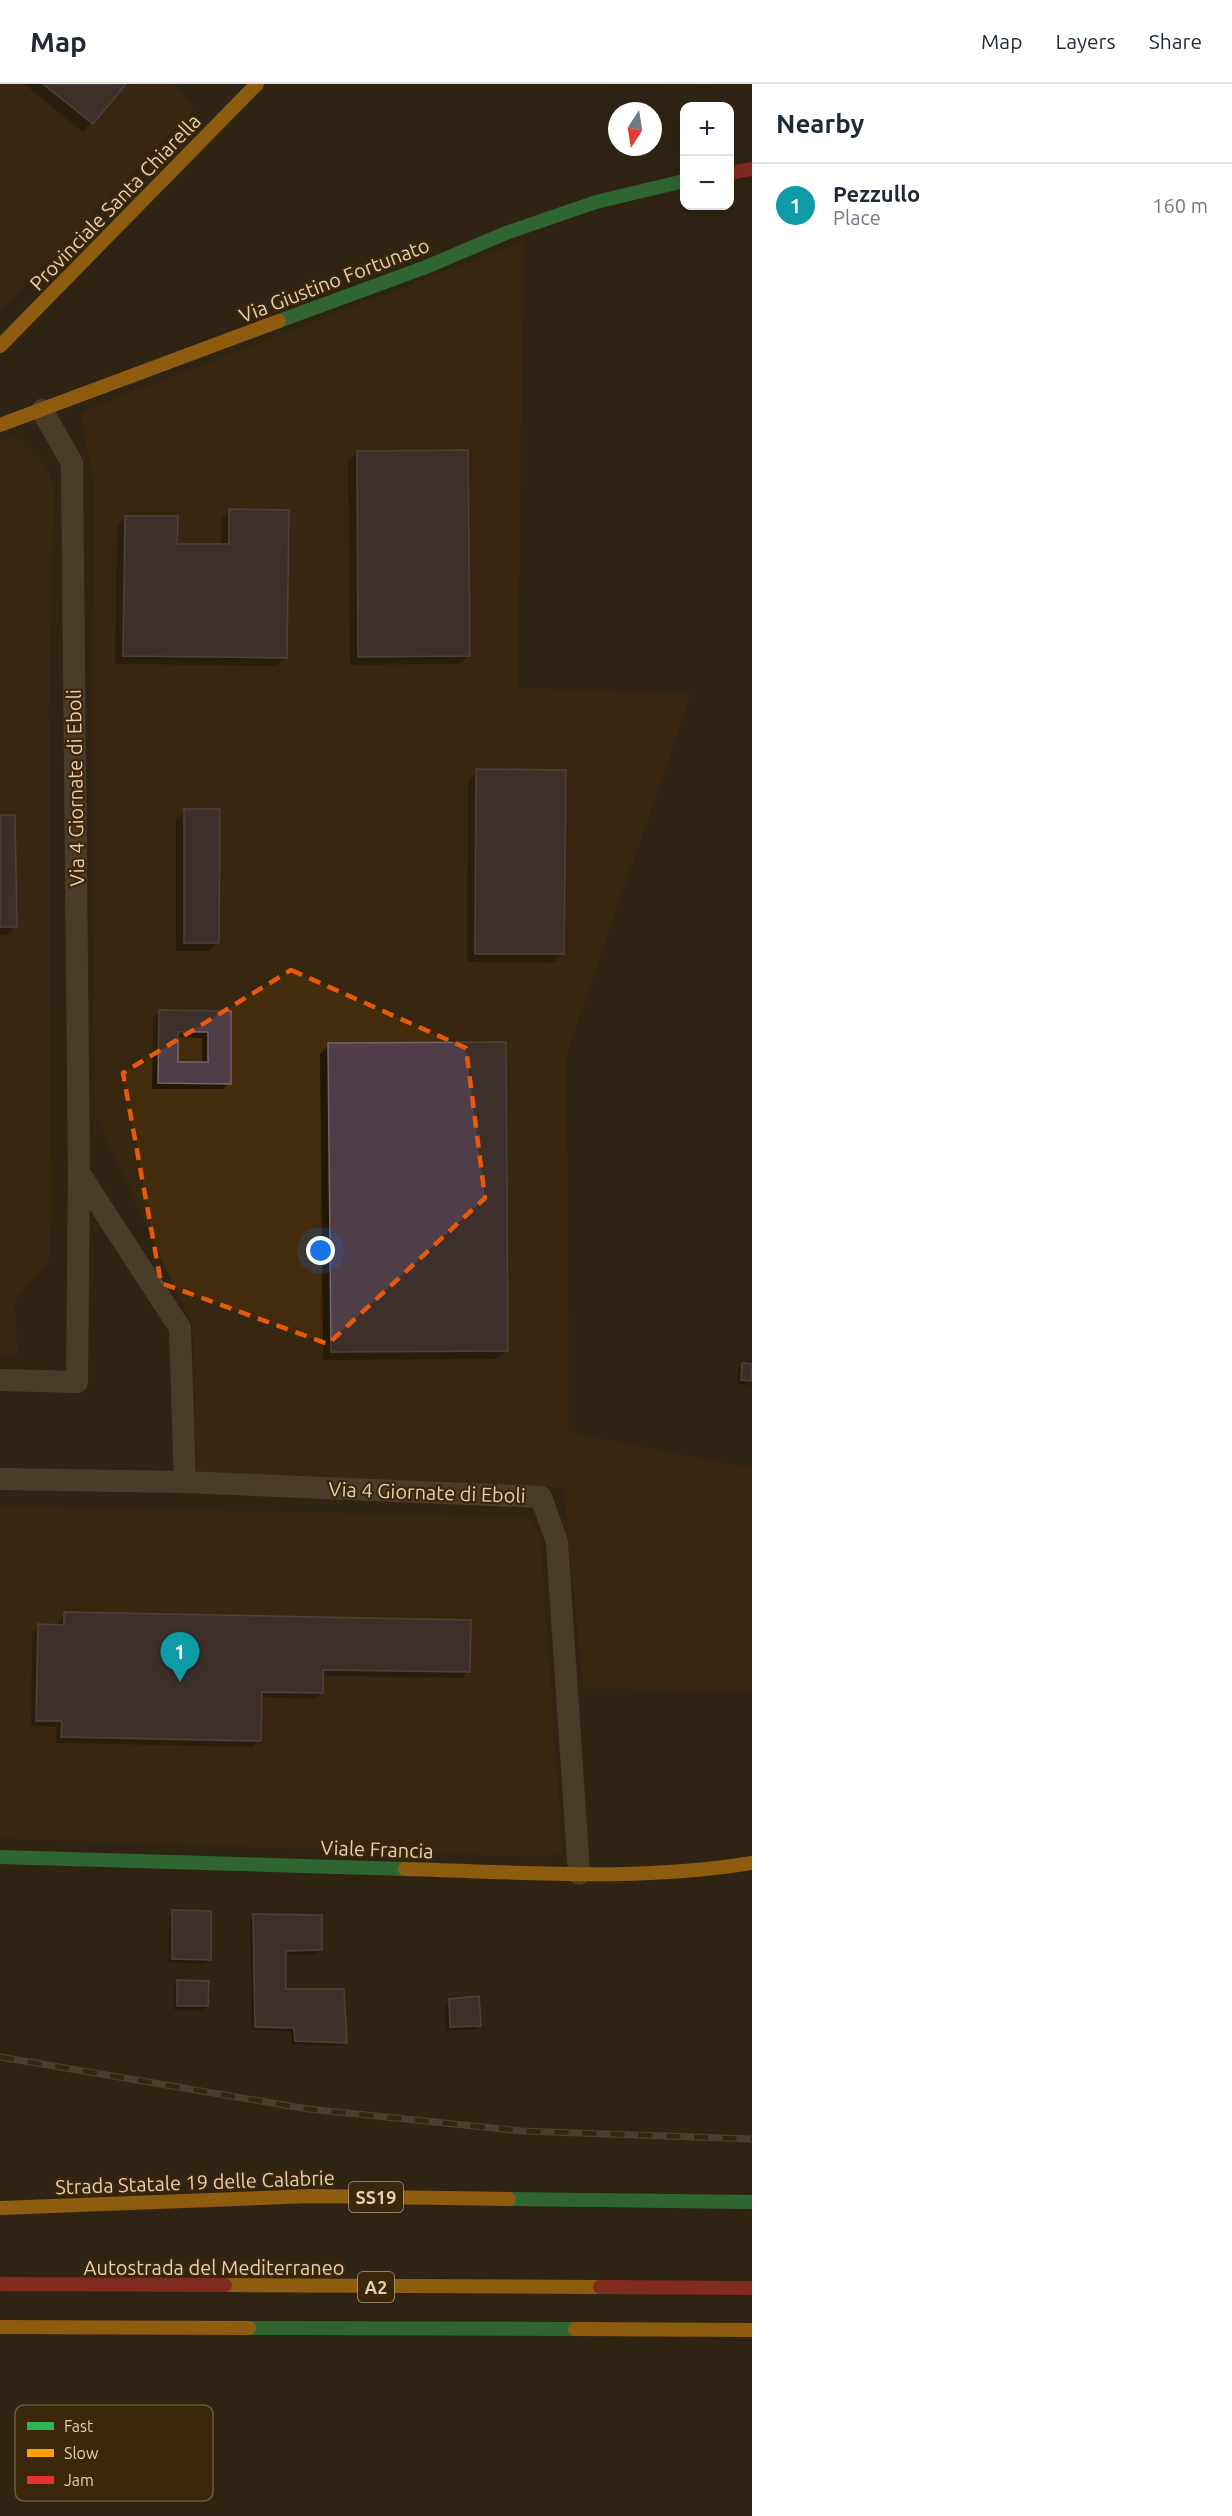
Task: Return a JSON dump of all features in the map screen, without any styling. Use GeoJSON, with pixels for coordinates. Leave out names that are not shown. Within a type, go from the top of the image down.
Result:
{"type":"FeatureCollection","features":[{"type":"Feature","properties":{"kind":"main road","name":"Provinciale Santa Chiarella"},"geometry":{"type":"LineString","coordinates":[[0,346],[257,84]]}},
{"type":"Feature","properties":{"kind":"main road"},"geometry":{"type":"LineString","coordinates":[[734,172],[752,169]]}},
{"type":"Feature","properties":{"kind":"main road","name":"Via Giustino Fortunato"},"geometry":{"type":"LineString","coordinates":[[0,424],[426,267],[506,233],[596,202],[680,182]]}},
{"type":"Feature","properties":{"kind":"main road","name":"Viale Francia"},"geometry":{"type":"LineString","coordinates":[[0,1857],[579,1874],[711,1870],[752,1863]]}},
{"type":"Feature","properties":{"kind":"main road","name":"Strada Statale 19 delle Calabrie"},"geometry":{"type":"LineString","coordinates":[[0,2208],[312,2196],[752,2202]]}},
{"type":"Feature","properties":{"kind":"main road","name":"Autostrada del Mediterraneo"},"geometry":{"type":"LineString","coordinates":[[0,2284],[752,2288]]}},
{"type":"Feature","properties":{"kind":"main road","name":"A2"},"geometry":{"type":"LineString","coordinates":[[0,2327],[752,2330]]}},
{"type":"Feature","properties":{"kind":"street","name":"Via 4 Giornate di Eboli"},"geometry":{"type":"LineString","coordinates":[[0,1380],[76,1382],[79,1173],[72,463],[42,410]]}},
{"type":"Feature","properties":{"kind":"street"},"geometry":{"type":"LineString","coordinates":[[79,1173],[180,1328],[185,1482]]}},
{"type":"Feature","properties":{"kind":"street","name":"Via 4 Giornate di Eboli"},"geometry":{"type":"LineString","coordinates":[[0,1479],[185,1482],[541,1497],[557,1542],[579,1874]]}},
{"type":"Feature","properties":{"kind":"highlighted area"},"geometry":{"type":"Polygon","coordinates":[[[291,970],[466,1048],[485,1198],[328,1344],[161,1283],[123,1073],[291,970]]]}},
{"type":"Feature","properties":{"kind":"shaded area"},"geometry":{"type":"Polygon","coordinates":[[[0,84],[175,84],[194,108],[0,311],[0,84]]]}},
{"type":"Feature","properties":{"kind":"shaded area"},"geometry":{"type":"Polygon","coordinates":[[[524,241],[517,688],[691,694],[566,1055],[569,1432],[734,1465],[752,1466],[752,1692],[583,1688],[564,1487],[197,1475],[193,1327],[94,1111],[92,685],[95,491],[81,412],[524,241]]]}},
{"type":"Feature","properties":{"kind":"shaded area"},"geometry":{"type":"Polygon","coordinates":[[[15,436],[46,466],[54,488],[49,705],[51,1216],[49,1260],[14,1301],[18,1356],[0,1356],[0,442],[15,436]]]}},
{"type":"Feature","properties":{"kind":"shaded area"},"geometry":{"type":"Polygon","coordinates":[[[0,1506],[519,1517],[532,1521],[540,1538],[562,1842],[559,1852],[547,1857],[0,1838],[0,1506]]]}},
{"type":"Feature","properties":{"kind":"building"},"geometry":{"type":"Polygon","coordinates":[[[43,84],[126,84],[93,124],[43,84]]]}},
{"type":"Feature","properties":{"kind":"building"},"geometry":{"type":"Polygon","coordinates":[[[468,450],[470,656],[358,657],[357,451],[468,450]]]}},
{"type":"Feature","properties":{"kind":"building"},"geometry":{"type":"Polygon","coordinates":[[[229,509],[289,510],[287,658],[123,656],[125,516],[178,516],[177,544],[229,544],[229,509]]]}},
{"type":"Feature","properties":{"kind":"building"},"geometry":{"type":"Polygon","coordinates":[[[476,769],[566,770],[564,954],[475,954],[476,769]]]}},
{"type":"Feature","properties":{"kind":"building"},"geometry":{"type":"Polygon","coordinates":[[[184,809],[220,809],[219,943],[184,943],[184,809]]]}},
{"type":"Feature","properties":{"kind":"building"},"geometry":{"type":"Polygon","coordinates":[[[0,815],[15,815],[17,927],[0,927],[0,815]]]}},
{"type":"Feature","properties":{"kind":"building"},"geometry":{"type":"Polygon","coordinates":[[[159,1010],[231,1011],[231,1084],[158,1083],[159,1010]],[[178,1032],[178,1062],[208,1062],[208,1032],[178,1032]]]}},
{"type":"Feature","properties":{"kind":"building"},"geometry":{"type":"Polygon","coordinates":[[[506,1042],[508,1351],[331,1352],[328,1043],[506,1042]]]}},
{"type":"Feature","properties":{"kind":"building"},"geometry":{"type":"Polygon","coordinates":[[[742,1363],[752,1364],[752,1381],[741,1380],[742,1363]]]}},
{"type":"Feature","properties":{"kind":"building"},"geometry":{"type":"Polygon","coordinates":[[[64,1612],[471,1620],[470,1672],[323,1670],[323,1693],[262,1692],[261,1741],[61,1737],[62,1721],[36,1721],[38,1624],[64,1625],[64,1612]]]}},
{"type":"Feature","properties":{"kind":"building"},"geometry":{"type":"Polygon","coordinates":[[[172,1910],[211,1911],[211,1960],[172,1959],[172,1910]]]}},
{"type":"Feature","properties":{"kind":"building"},"geometry":{"type":"Polygon","coordinates":[[[253,1914],[322,1915],[322,1950],[286,1951],[286,1989],[344,1989],[347,2043],[295,2041],[294,2028],[255,2027],[253,1914]]]}},
{"type":"Feature","properties":{"kind":"building"},"geometry":{"type":"Polygon","coordinates":[[[177,1980],[209,1981],[208,2006],[177,2006],[177,1980]]]}},
{"type":"Feature","properties":{"kind":"building"},"geometry":{"type":"Polygon","coordinates":[[[479,1996],[481,2026],[450,2027],[449,1999],[479,1996]]]}},
{"type":"Feature","properties":{"kind":"railway"},"geometry":{"type":"LineString","coordinates":[[0,2057],[308,2109],[522,2131],[752,2139]]}},
{"type":"Feature","properties":{"kind":"traffic: fast"},"geometry":{"type":"LineString","coordinates":[[279,321],[426,267],[506,233],[596,202],[680,182]]}},
{"type":"Feature","properties":{"kind":"traffic: fast"},"geometry":{"type":"LineString","coordinates":[[0,1857],[405,1869]]}},
{"type":"Feature","properties":{"kind":"traffic: fast"},"geometry":{"type":"LineString","coordinates":[[509,2199],[752,2202]]}},
{"type":"Feature","properties":{"kind":"traffic: fast"},"geometry":{"type":"LineString","coordinates":[[249,2328],[575,2329]]}},
{"type":"Feature","properties":{"kind":"traffic: slow"},"geometry":{"type":"LineString","coordinates":[[0,346],[257,84]]}},
{"type":"Feature","properties":{"kind":"traffic: slow"},"geometry":{"type":"LineString","coordinates":[[0,425],[279,321]]}},
{"type":"Feature","properties":{"kind":"traffic: slow"},"geometry":{"type":"LineString","coordinates":[[405,1869],[623,1874],[709,1869],[752,1863]]}},
{"type":"Feature","properties":{"kind":"traffic: slow"},"geometry":{"type":"LineString","coordinates":[[0,2208],[312,2196],[509,2199]]}},
{"type":"Feature","properties":{"kind":"traffic: slow"},"geometry":{"type":"LineString","coordinates":[[225,2285],[600,2287]]}},
{"type":"Feature","properties":{"kind":"traffic: slow"},"geometry":{"type":"LineString","coordinates":[[0,2327],[249,2328]]}},
{"type":"Feature","properties":{"kind":"traffic: slow"},"geometry":{"type":"LineString","coordinates":[[575,2329],[752,2330]]}},
{"type":"Feature","properties":{"kind":"traffic: jam"},"geometry":{"type":"LineString","coordinates":[[734,172],[752,169]]}},
{"type":"Feature","properties":{"kind":"traffic: jam"},"geometry":{"type":"LineString","coordinates":[[0,2284],[225,2285]]}},
{"type":"Feature","properties":{"kind":"traffic: jam"},"geometry":{"type":"LineString","coordinates":[[600,2287],[752,2288]]}},
{"type":"Feature","properties":{"kind":"place","name":"Pezzullo"},"geometry":{"type":"Point","coordinates":[180,1682]}}]}
